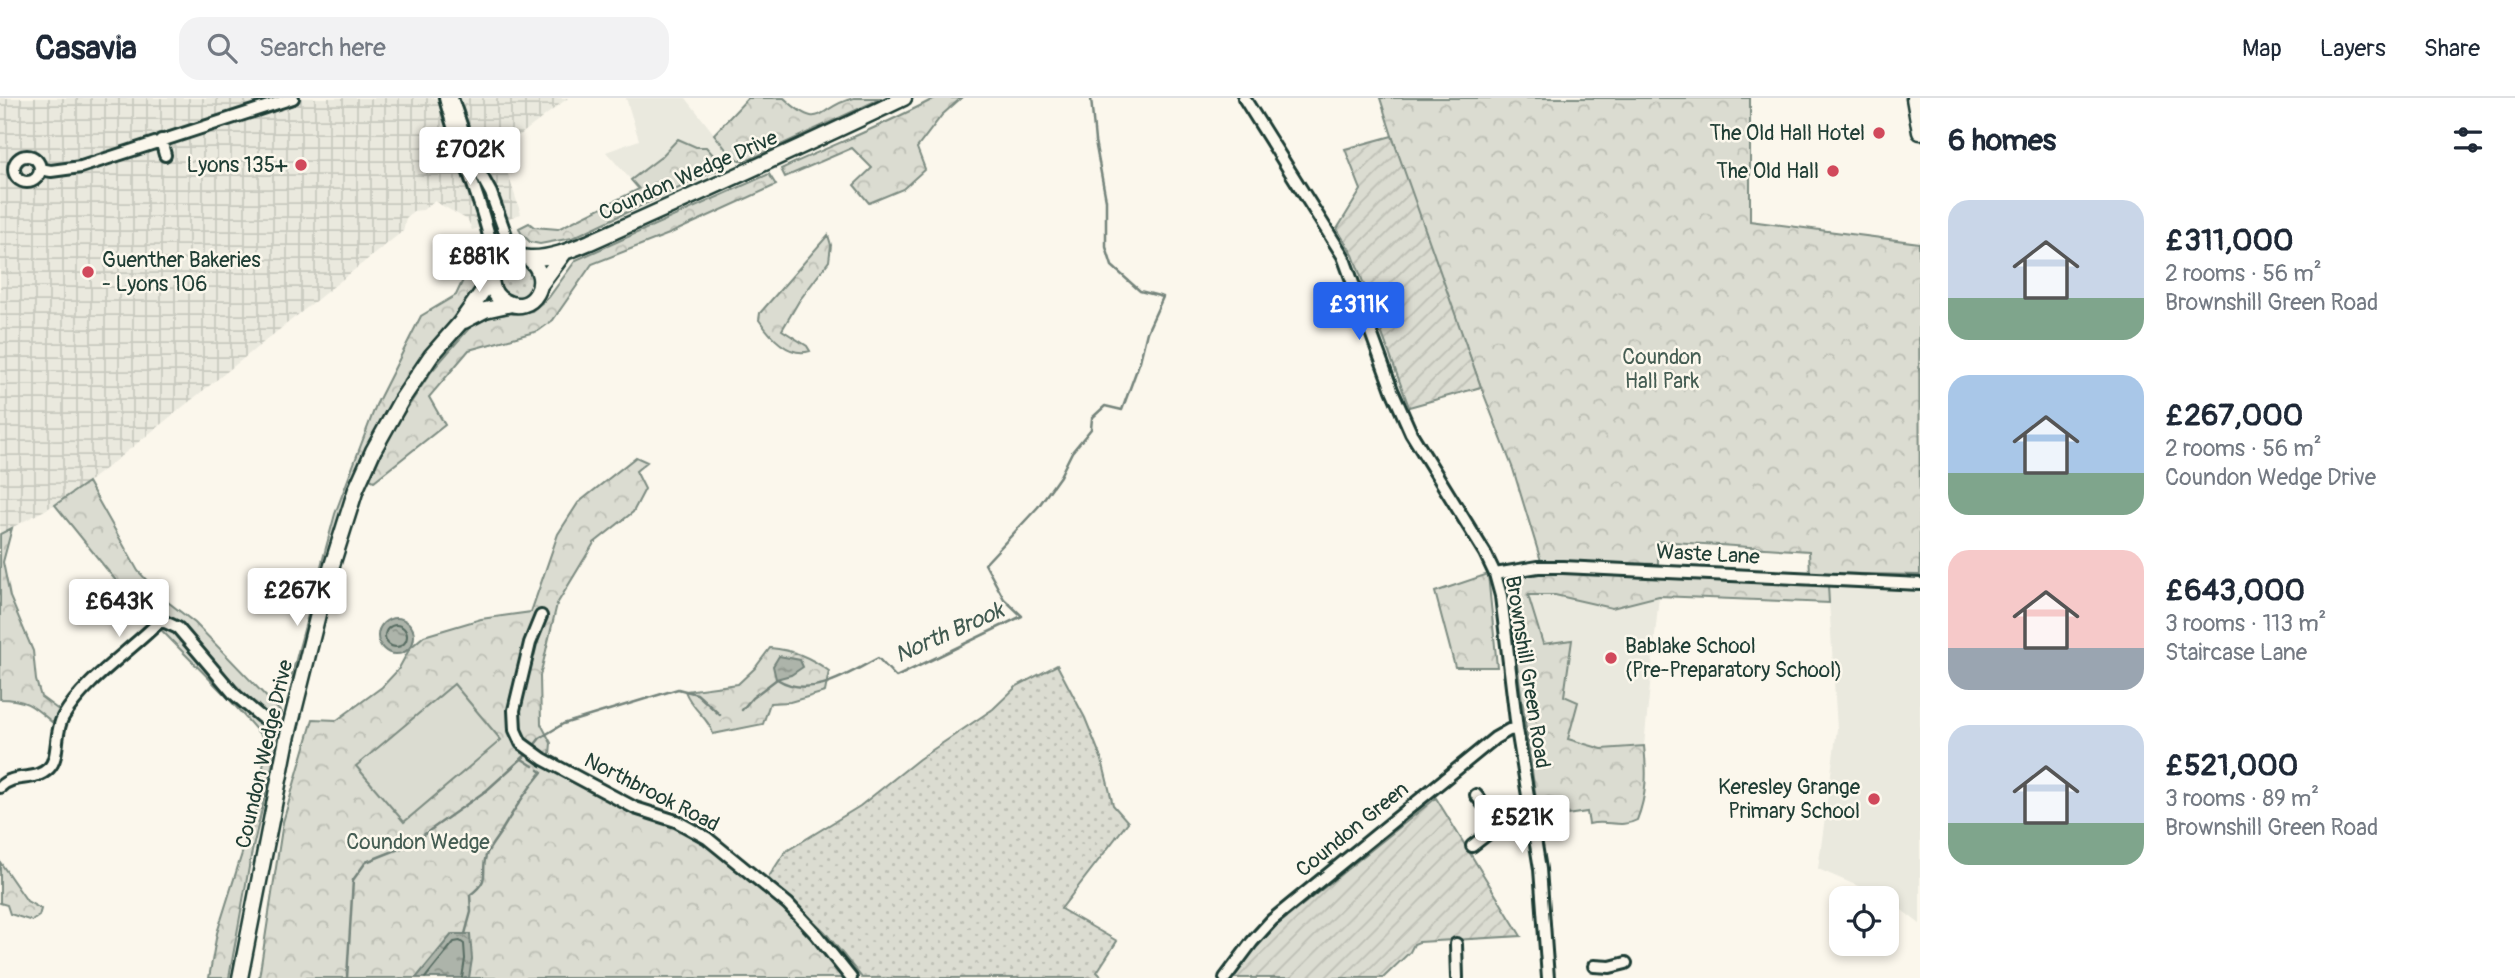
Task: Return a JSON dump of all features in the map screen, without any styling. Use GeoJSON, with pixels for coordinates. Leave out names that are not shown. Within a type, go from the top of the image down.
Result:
{"type":"FeatureCollection","features":[{"type":"Feature","properties":{"kind":"main road","name":"Coundon Wedge Drive"},"geometry":{"type":"LineString","coordinates":[[240,978],[287,738],[323,594],[356,489],[373,451],[402,399],[431,356],[460,323],[493,272],[505,257],[564,253],[758,167],[904,98]]}},
{"type":"Feature","properties":{"kind":"main road"},"geometry":{"type":"LineString","coordinates":[[1914,98],[1920,132]]}},
{"type":"Feature","properties":{"kind":"main road","name":"Coundon Wedge Drive"},"geometry":{"type":"LineString","coordinates":[[460,323],[485,310],[530,302],[564,253]]}},
{"type":"Feature","properties":{"kind":"main road"},"geometry":{"type":"LineString","coordinates":[[524,256],[538,267],[541,284]]}},
{"type":"Feature","properties":{"kind":"main road"},"geometry":{"type":"LineString","coordinates":[[493,272],[491,284],[498,297],[512,304]]}},
{"type":"Feature","properties":{"kind":"street"},"geometry":{"type":"LineString","coordinates":[[40,169],[51,171],[81,167],[293,98]]}},
{"type":"Feature","properties":{"kind":"street"},"geometry":{"type":"LineString","coordinates":[[445,98],[466,170],[475,188],[493,272]]}},
{"type":"Feature","properties":{"kind":"street"},"geometry":{"type":"LineString","coordinates":[[452,98],[473,160],[494,199],[508,241],[524,256]]}},
{"type":"Feature","properties":{"kind":"street","name":"Brownshill Green Road"},"geometry":{"type":"LineString","coordinates":[[1244,98],[1343,256],[1392,390],[1411,433],[1485,553],[1495,574],[1501,596],[1517,729],[1540,869],[1548,978]]}},
{"type":"Feature","properties":{"kind":"street"},"geometry":{"type":"LineString","coordinates":[[160,141],[165,155]]}},
{"type":"Feature","properties":{"kind":"street","name":"Waste Lane"},"geometry":{"type":"LineString","coordinates":[[1495,574],[1563,566],[1920,584]]}},
{"type":"Feature","properties":{"kind":"street","name":"Northbrook Road"},"geometry":{"type":"LineString","coordinates":[[541,616],[530,643],[514,710],[515,730],[521,743],[543,758],[635,808],[676,821],[707,838],[788,904],[851,978]]}},
{"type":"Feature","properties":{"kind":"street"},"geometry":{"type":"LineString","coordinates":[[0,787],[13,778],[36,776],[53,764],[57,728],[63,716],[85,689],[159,622],[178,628],[234,694],[261,717]]}},
{"type":"Feature","properties":{"kind":"street","name":"Coundon Green"},"geometry":{"type":"LineString","coordinates":[[1225,978],[1258,935],[1293,902],[1495,738],[1508,730],[1517,729]]}},
{"type":"Feature","properties":{"kind":"street"},"geometry":{"type":"LineString","coordinates":[[1476,795],[1494,818],[1497,830]]}},
{"type":"Feature","properties":{"kind":"street"},"geometry":{"type":"LineString","coordinates":[[1472,846],[1490,832],[1533,824]]}},
{"type":"Feature","properties":{"kind":"street"},"geometry":{"type":"LineString","coordinates":[[1455,944],[1457,978]]}},
{"type":"Feature","properties":{"kind":"street"},"geometry":{"type":"LineString","coordinates":[[1594,967],[1611,973],[1626,963]]}},
{"type":"Feature","properties":{"kind":"shaded area"},"geometry":{"type":"Polygon","coordinates":[[[0,98],[568,98],[511,142],[504,162],[521,214],[472,230],[468,220],[434,201],[423,210],[413,211],[406,218],[403,231],[71,496],[0,534],[0,98]]]}},
{"type":"Feature","properties":{"kind":"shaded area"},"geometry":{"type":"Polygon","coordinates":[[[626,98],[686,98],[732,157],[724,167],[706,147],[696,147],[678,139],[661,157],[631,180],[606,152],[639,140],[626,98]]]}},
{"type":"Feature","properties":{"kind":"shaded area","name":"Keresley Grange Primary School"},"geometry":{"type":"Polygon","coordinates":[[[1828,585],[1920,589],[1920,924],[1899,908],[1899,886],[1858,886],[1818,869],[1837,729],[1828,585]]]}},
{"type":"Feature","properties":{"kind":"shaded area","name":"Bablake School (Pre-Preparatory School)"},"geometry":{"type":"Polygon","coordinates":[[[1527,595],[1555,595],[1612,608],[1659,596],[1644,746],[1602,749],[1568,739],[1578,703],[1564,696],[1572,641],[1543,644],[1527,595]]]}},
{"type":"Feature","properties":{"kind":"green space"},"geometry":{"type":"Polygon","coordinates":[[[748,98],[784,98],[797,109],[813,116],[854,98],[882,98],[744,162],[732,157],[714,134],[748,98]]]}},
{"type":"Feature","properties":{"kind":"green space"},"geometry":{"type":"Polygon","coordinates":[[[935,98],[961,98],[942,115],[917,148],[925,169],[903,189],[869,203],[854,185],[872,168],[852,148],[785,177],[781,169],[878,126],[935,98]]]}},
{"type":"Feature","properties":{"kind":"green space","name":"Coundon Hall Park"},"geometry":{"type":"Polygon","coordinates":[[[1380,98],[1750,98],[1750,221],[1919,243],[1920,575],[1810,573],[1809,551],[1658,541],[1658,564],[1541,561],[1513,469],[1406,180],[1380,98]]]}},
{"type":"Feature","properties":{"kind":"green space"},"geometry":{"type":"Polygon","coordinates":[[[1392,136],[1481,387],[1409,407],[1353,255],[1337,229],[1361,190],[1345,149],[1392,136]]]}},
{"type":"Feature","properties":{"kind":"green space"},"geometry":{"type":"Polygon","coordinates":[[[678,139],[696,147],[706,147],[724,167],[572,238],[540,244],[530,242],[521,233],[519,228],[529,223],[534,227],[558,229],[639,189],[631,180],[661,157],[678,139]]]}},
{"type":"Feature","properties":{"kind":"green space"},"geometry":{"type":"Polygon","coordinates":[[[769,174],[776,185],[669,234],[592,264],[553,320],[538,331],[469,350],[429,397],[445,425],[374,481],[370,479],[389,436],[431,372],[471,326],[492,316],[532,311],[549,297],[576,260],[769,174]]]}},
{"type":"Feature","properties":{"kind":"green space"},"geometry":{"type":"Polygon","coordinates":[[[828,235],[831,245],[829,261],[799,301],[782,330],[807,346],[810,351],[794,351],[780,344],[769,333],[759,320],[760,313],[828,235]]]}},
{"type":"Feature","properties":{"kind":"green space"},"geometry":{"type":"Polygon","coordinates":[[[480,247],[483,268],[480,281],[424,357],[368,449],[338,521],[298,676],[291,678],[335,514],[376,405],[421,316],[456,295],[480,247]]]}},
{"type":"Feature","properties":{"kind":"green space"},"geometry":{"type":"Polygon","coordinates":[[[517,263],[529,268],[534,280],[529,292],[517,297],[505,292],[500,280],[505,268],[517,263]]]}},
{"type":"Feature","properties":{"kind":"green space","name":"Coundon Wedge"},"geometry":{"type":"Polygon","coordinates":[[[636,457],[647,462],[636,471],[645,489],[633,512],[594,543],[557,604],[540,676],[541,724],[551,743],[549,767],[675,825],[705,842],[785,908],[812,936],[845,978],[259,978],[283,822],[313,719],[337,720],[382,687],[398,670],[410,648],[424,636],[481,619],[531,612],[558,534],[578,503],[636,457]]]}},
{"type":"Feature","properties":{"kind":"green space"},"geometry":{"type":"Polygon","coordinates":[[[88,482],[138,571],[164,599],[195,623],[281,712],[277,745],[251,856],[229,978],[209,978],[217,933],[260,796],[266,741],[230,700],[129,597],[55,505],[88,482]]]}},
{"type":"Feature","properties":{"kind":"green space"},"geometry":{"type":"Polygon","coordinates":[[[12,528],[3,562],[10,597],[33,651],[41,697],[60,711],[53,723],[29,705],[17,700],[0,699],[0,534],[12,528]]]}},
{"type":"Feature","properties":{"kind":"green space"},"geometry":{"type":"Polygon","coordinates":[[[1543,570],[1828,585],[1829,603],[1659,596],[1612,608],[1555,595],[1528,595],[1543,644],[1572,640],[1564,696],[1578,702],[1568,739],[1602,749],[1644,746],[1645,783],[1637,820],[1625,824],[1589,824],[1587,812],[1547,818],[1538,813],[1506,588],[1512,578],[1543,570]]]}},
{"type":"Feature","properties":{"kind":"green space"},"geometry":{"type":"Polygon","coordinates":[[[1488,574],[1497,667],[1455,667],[1435,592],[1488,574]]]}},
{"type":"Feature","properties":{"kind":"green space"},"geometry":{"type":"Polygon","coordinates":[[[770,648],[801,655],[829,671],[825,692],[790,702],[770,703],[763,724],[713,734],[685,691],[738,684],[770,648]]]}},
{"type":"Feature","properties":{"kind":"green space"},"geometry":{"type":"Polygon","coordinates":[[[1057,665],[1085,718],[1102,760],[1113,805],[1128,822],[1061,909],[1117,941],[1097,972],[1103,978],[862,978],[825,932],[768,878],[785,852],[860,806],[919,759],[993,709],[1017,686],[1057,665]]]}},
{"type":"Feature","properties":{"kind":"green space"},"geometry":{"type":"Polygon","coordinates":[[[454,684],[501,740],[404,822],[356,766],[454,684]]]}},
{"type":"Feature","properties":{"kind":"green space"},"geometry":{"type":"Polygon","coordinates":[[[1436,798],[1521,936],[1419,942],[1414,944],[1410,952],[1383,978],[1231,978],[1251,950],[1270,931],[1436,798]]]}},
{"type":"Feature","properties":{"kind":"green space"},"geometry":{"type":"Polygon","coordinates":[[[0,862],[27,901],[41,909],[39,916],[32,921],[10,914],[7,905],[0,903],[0,862]]]}},
{"type":"Feature","properties":{"kind":"water"},"geometry":{"type":"Polygon","coordinates":[[[396,618],[409,623],[414,636],[409,649],[396,654],[383,649],[378,636],[383,623],[396,618]]]}},
{"type":"Feature","properties":{"kind":"water"},"geometry":{"type":"Polygon","coordinates":[[[779,656],[800,660],[803,667],[791,675],[776,679],[773,666],[779,656]]]}},
{"type":"Feature","properties":{"kind":"water"},"geometry":{"type":"Polygon","coordinates":[[[452,934],[470,934],[472,959],[469,978],[416,978],[452,934]]]}},
{"type":"Feature","properties":{"kind":"waterway","name":"North Brook"},"geometry":{"type":"LineString","coordinates":[[742,710],[752,698],[777,679],[790,685],[816,686],[842,677],[878,658],[896,677],[1022,616],[1004,599],[985,564],[1038,507],[1060,476],[1072,452],[1091,429],[1092,418],[1105,406],[1122,410],[1140,361],[1147,332],[1163,297],[1140,291],[1112,266],[1106,247],[1106,200],[1095,141],[1091,98]]}},
{"type":"Feature","properties":{"kind":"waterway","name":"North Brook"},"geometry":{"type":"LineString","coordinates":[[532,748],[540,738],[563,724],[678,689],[697,694],[720,715]]}},
{"type":"Feature","properties":{"kind":"waterway","name":"North Brook"},"geometry":{"type":"LineString","coordinates":[[347,978],[353,880],[366,862],[409,845],[487,790],[528,753]]}},
{"type":"Feature","properties":{"kind":"waterway","name":"North Brook"},"geometry":{"type":"LineString","coordinates":[[522,759],[533,766]]}},
{"type":"Feature","properties":{"kind":"waterway","name":"North Brook"},"geometry":{"type":"LineString","coordinates":[[465,934],[471,912],[470,895],[481,884],[487,853],[520,800],[542,772],[539,770]]}},
{"type":"Feature","properties":{"kind":"place","name":"The Old Hall Hotel"},"geometry":{"type":"Point","coordinates":[1879,133]}},
{"type":"Feature","properties":{"kind":"place","name":"Lyons 135+"},"geometry":{"type":"Point","coordinates":[301,165]}},
{"type":"Feature","properties":{"kind":"place","name":"The Old Hall"},"geometry":{"type":"Point","coordinates":[1833,171]}},
{"type":"Feature","properties":{"kind":"place","name":"Guenther Bakeries - Lyons 106"},"geometry":{"type":"Point","coordinates":[88,272]}},
{"type":"Feature","properties":{"kind":"place","name":"Bablake School (Pre-Preparatory School)"},"geometry":{"type":"Point","coordinates":[1611,658]}},
{"type":"Feature","properties":{"kind":"place","name":"Keresley Grange Primary School"},"geometry":{"type":"Point","coordinates":[1874,799]}}]}
